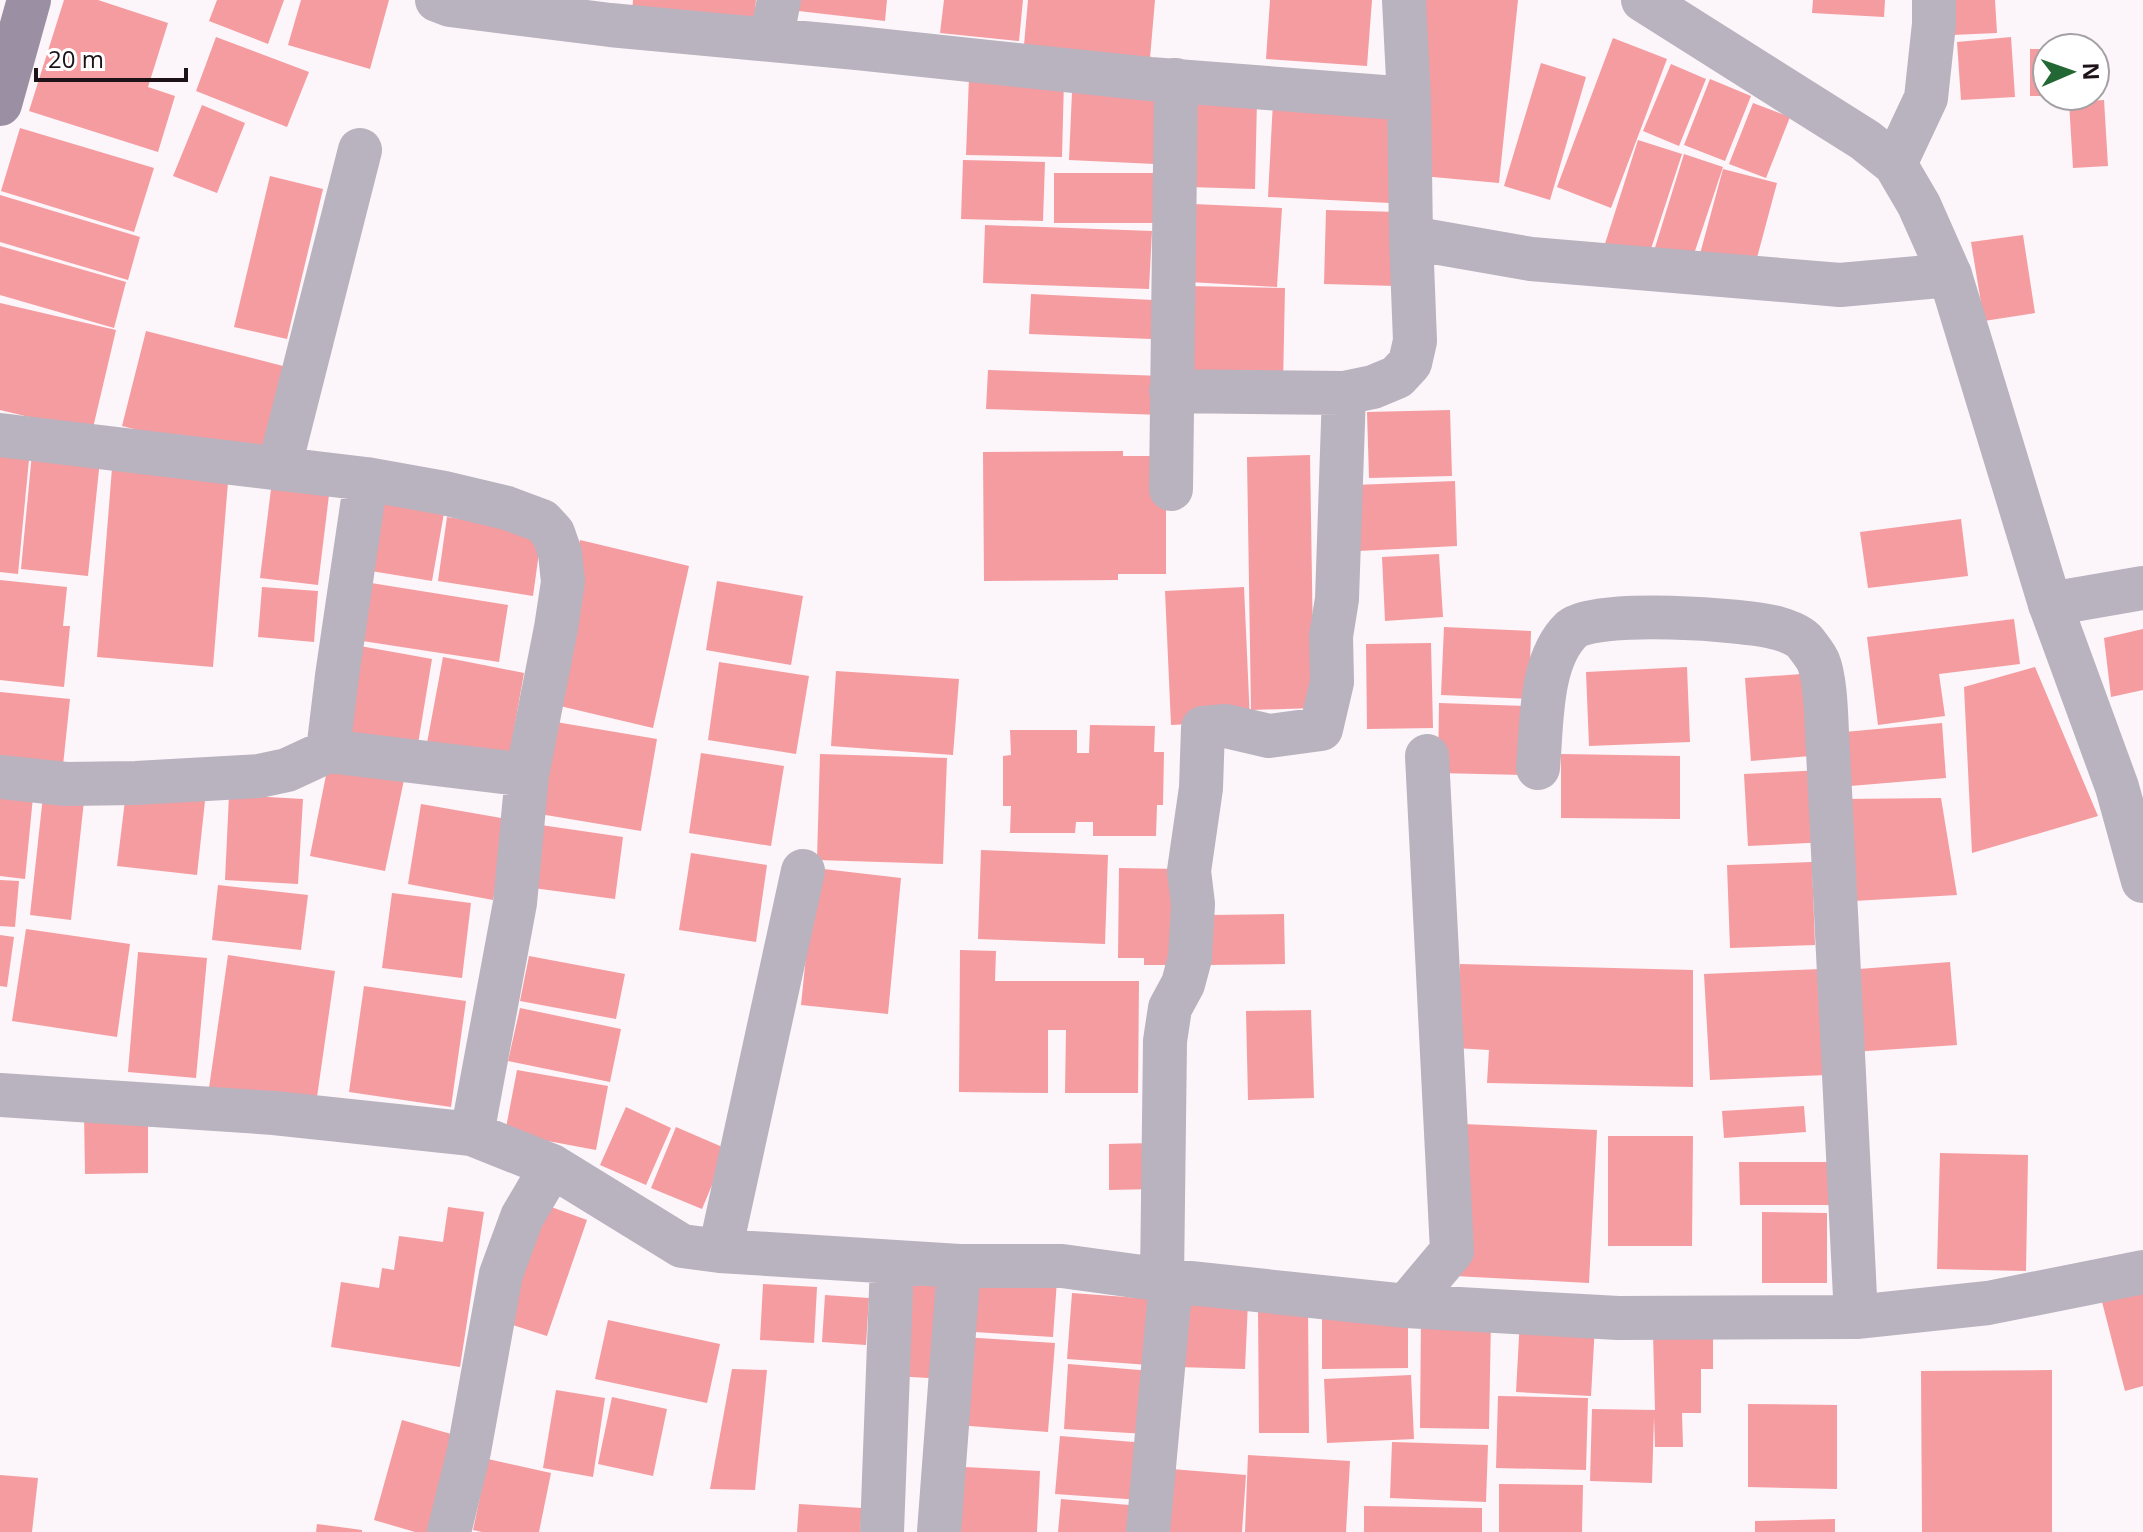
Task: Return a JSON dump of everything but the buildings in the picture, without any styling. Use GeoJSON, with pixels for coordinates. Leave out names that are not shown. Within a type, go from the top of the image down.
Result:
{"type":"FeatureCollection","features":[{"type":"Feature","properties":{"kind":"main road"},"geometry":{"type":"LineString","coordinates":[[0,104],[17,18]]}},
{"type":"Feature","properties":{"kind":"street"},"geometry":{"type":"LineString","coordinates":[[437,0],[450,5],[610,25],[775,20],[1150,79],[1409,99]]}},
{"type":"Feature","properties":{"kind":"street"},"geometry":{"type":"LineString","coordinates":[[1171,391],[1344,393],[1373,387],[1397,377],[1410,363],[1415,341],[1404,0]]}},
{"type":"Feature","properties":{"kind":"street"},"geometry":{"type":"LineString","coordinates":[[1643,0],[1865,140],[1895,164],[1919,205],[1950,275],[2050,604],[2117,787],[2143,881]]}},
{"type":"Feature","properties":{"kind":"street"},"geometry":{"type":"LineString","coordinates":[[1895,164],[1926,98],[1934,0]]}},
{"type":"Feature","properties":{"kind":"street"},"geometry":{"type":"LineString","coordinates":[[1171,489],[1176,80]]}},
{"type":"Feature","properties":{"kind":"street"},"geometry":{"type":"LineString","coordinates":[[279,469],[360,150]]}},
{"type":"Feature","properties":{"kind":"street"},"geometry":{"type":"LineString","coordinates":[[1411,238],[1531,259],[1840,285],[1950,275]]}},
{"type":"Feature","properties":{"kind":"street"},"geometry":{"type":"LineString","coordinates":[[1148,1532],[1166,1280],[1165,1041],[1170,1008],[1183,984],[1190,958],[1193,904],[1189,871],[1201,788],[1203,728],[1226,726],[1269,736],[1321,729],[1332,682],[1331,636],[1337,599],[1344,393]]}},
{"type":"Feature","properties":{"kind":"street"},"geometry":{"type":"LineString","coordinates":[[0,435],[366,479],[507,508],[542,521],[553,533],[560,553],[563,582],[527,775],[515,903],[472,1134]]}},
{"type":"Feature","properties":{"kind":"street"},"geometry":{"type":"LineString","coordinates":[[328,751],[366,479]]}},
{"type":"Feature","properties":{"kind":"street"},"geometry":{"type":"LineString","coordinates":[[2050,604],[2143,588]]}},
{"type":"Feature","properties":{"kind":"street"},"geometry":{"type":"LineString","coordinates":[[1538,768],[1546,680],[1557,648],[1574,626],[1606,619],[1657,616],[1738,622],[1777,628],[1802,639],[1818,660],[1828,751],[1856,1317]]}},
{"type":"Feature","properties":{"kind":"street"},"geometry":{"type":"LineString","coordinates":[[0,777],[66,784],[122,784],[259,776],[287,770],[328,751],[527,775]]}},
{"type":"Feature","properties":{"kind":"street"},"geometry":{"type":"LineString","coordinates":[[1406,1306],[1452,1251],[1427,756]]}},
{"type":"Feature","properties":{"kind":"street"},"geometry":{"type":"LineString","coordinates":[[720,1251],[803,871]]}},
{"type":"Feature","properties":{"kind":"street"},"geometry":{"type":"LineString","coordinates":[[0,1095],[274,1113],[472,1134],[552,1166],[682,1246],[720,1251],[959,1266],[1062,1266],[1406,1306],[1618,1318],[1856,1317],[1988,1303],[2143,1272]]}},
{"type":"Feature","properties":{"kind":"street"},"geometry":{"type":"LineString","coordinates":[[449,1532],[469,1451],[501,1274],[522,1217],[552,1166]]}},
{"type":"Feature","properties":{"kind":"street"},"geometry":{"type":"LineString","coordinates":[[882,1532],[892,1263]]}},
{"type":"Feature","properties":{"kind":"street"},"geometry":{"type":"LineString","coordinates":[[939,1532],[959,1266]]}}]}
